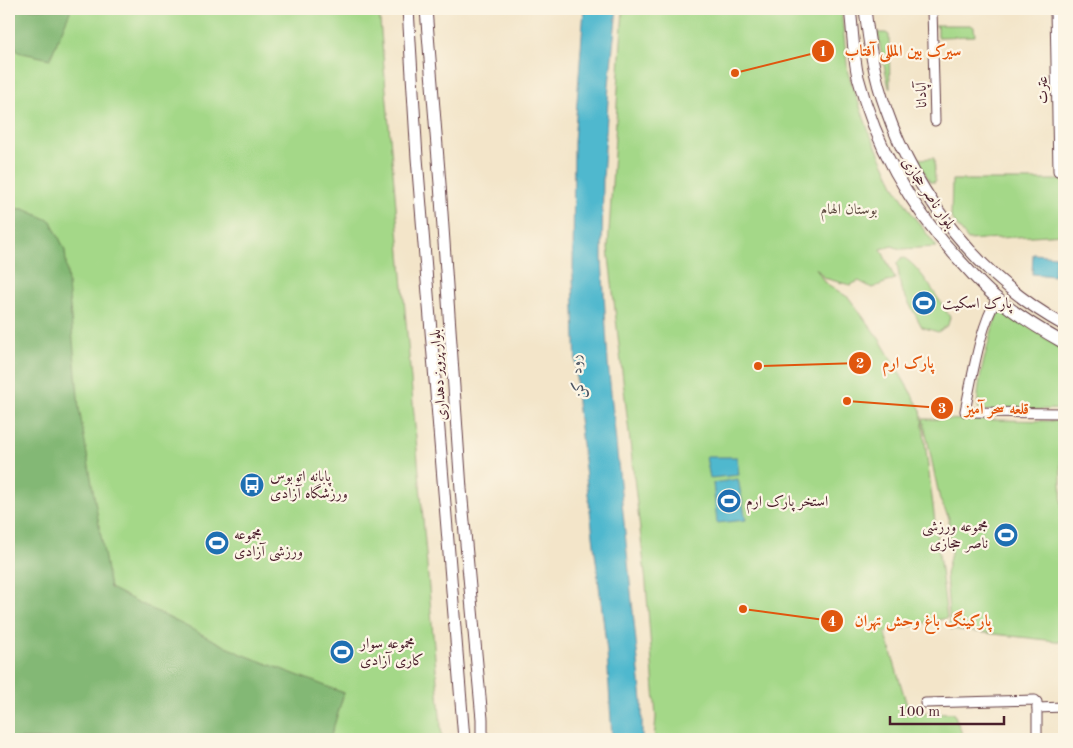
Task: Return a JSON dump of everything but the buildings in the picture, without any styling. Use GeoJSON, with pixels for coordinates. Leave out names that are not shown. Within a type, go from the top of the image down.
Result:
{"type":"FeatureCollection","features":[{"type":"Feature","properties":{"kind":"main road","name":"بلوار پرویز دهداری"},"geometry":{"type":"LineString","coordinates":[[408,9],[417,158],[464,739]]}},
{"type":"Feature","properties":{"kind":"main road","name":"بلوار پرویز دهداری"},"geometry":{"type":"LineString","coordinates":[[426,9],[461,489],[482,719],[482,739]]}},
{"type":"Feature","properties":{"kind":"main road","name":"بلوار ناصر حجازی"},"geometry":{"type":"LineString","coordinates":[[850,9],[858,75],[877,135],[916,207],[949,250],[997,299],[1064,343]]}},
{"type":"Feature","properties":{"kind":"main road","name":"بلوار ناصر حجازی"},"geometry":{"type":"LineString","coordinates":[[865,9],[870,50],[880,90],[892,127],[911,170],[948,225],[972,252],[1018,295],[1064,325]]}},
{"type":"Feature","properties":{"kind":"street","name":"آپادانا"},"geometry":{"type":"LineString","coordinates":[[932,9],[936,121]]}},
{"type":"Feature","properties":{"kind":"street","name":"عترت"},"geometry":{"type":"LineString","coordinates":[[1055,9],[1058,171]]}},
{"type":"Feature","properties":{"kind":"street"},"geometry":{"type":"LineString","coordinates":[[997,299],[988,316],[966,412],[1064,413]]}},
{"type":"Feature","properties":{"kind":"street"},"geometry":{"type":"LineString","coordinates":[[925,703],[1037,704],[1064,707]]}},
{"type":"Feature","properties":{"kind":"street"},"geometry":{"type":"LineString","coordinates":[[1037,704],[1037,739]]}},
{"type":"Feature","properties":{"kind":"shaded area"},"geometry":{"type":"Polygon","coordinates":[[[1062,111],[1064,111],[1064,178],[1062,178],[1062,111]]]}},
{"type":"Feature","properties":{"kind":"green space","name":"مجموعه ورزشی آزادی"},"geometry":{"type":"Polygon","coordinates":[[[9,9],[379,9],[442,739],[9,739],[9,9]]]}},
{"type":"Feature","properties":{"kind":"green space"},"geometry":{"type":"Polygon","coordinates":[[[9,9],[71,9],[50,59],[18,52],[9,30],[9,9]]]}},
{"type":"Feature","properties":{"kind":"green space","name":"بوستان الهام"},"geometry":{"type":"Polygon","coordinates":[[[623,9],[841,9],[848,73],[869,132],[895,187],[912,214],[937,247],[901,249],[892,246],[881,249],[895,279],[872,288],[859,281],[850,285],[824,278],[816,268],[824,282],[849,298],[880,340],[921,410],[947,618],[885,632],[909,712],[954,713],[964,739],[654,739],[656,717],[646,583],[608,248],[623,9]]]}},
{"type":"Feature","properties":{"kind":"green space"},"geometry":{"type":"Polygon","coordinates":[[[935,25],[971,25],[974,27],[975,36],[938,37],[938,28],[935,25]]]}},
{"type":"Feature","properties":{"kind":"green space"},"geometry":{"type":"Polygon","coordinates":[[[874,33],[886,33],[889,35],[890,88],[879,36],[874,33]]]}},
{"type":"Feature","properties":{"kind":"green space"},"geometry":{"type":"Polygon","coordinates":[[[934,158],[935,182],[930,182],[917,159],[934,158]]]}},
{"type":"Feature","properties":{"kind":"green space"},"geometry":{"type":"Polygon","coordinates":[[[952,180],[1064,180],[1064,234],[968,240],[951,218],[952,180]]]}},
{"type":"Feature","properties":{"kind":"green space"},"geometry":{"type":"Polygon","coordinates":[[[9,208],[24,209],[51,221],[65,250],[79,408],[110,588],[239,653],[344,693],[330,739],[9,739],[9,208]]]}},
{"type":"Feature","properties":{"kind":"green space","name":"پارک اسکیت"},"geometry":{"type":"Polygon","coordinates":[[[902,257],[922,275],[950,317],[948,325],[938,332],[922,327],[901,289],[897,263],[902,257]]]}},
{"type":"Feature","properties":{"kind":"green space"},"geometry":{"type":"Polygon","coordinates":[[[999,308],[1064,350],[1064,409],[980,411],[978,391],[980,377],[999,308]]]}},
{"type":"Feature","properties":{"kind":"green space","name":"مجموعه ورزشی ناصر حجازی"},"geometry":{"type":"Polygon","coordinates":[[[923,419],[1060,421],[1064,642],[950,629],[946,574],[951,553],[949,518],[940,500],[923,419]]]}},
{"type":"Feature","properties":{"kind":"water"},"geometry":{"type":"Polygon","coordinates":[[[584,9],[617,9],[609,85],[603,179],[602,258],[608,363],[642,701],[642,739],[612,739],[607,652],[577,402],[573,278],[574,142],[584,9]]]}},
{"type":"Feature","properties":{"kind":"water"},"geometry":{"type":"Polygon","coordinates":[[[1033,254],[1056,256],[1054,276],[1032,274],[1033,254]]]}},
{"type":"Feature","properties":{"kind":"water"},"geometry":{"type":"Polygon","coordinates":[[[706,457],[737,457],[739,475],[710,478],[706,457]]]}},
{"type":"Feature","properties":{"kind":"water","name":"استخر پارک ارم"},"geometry":{"type":"Polygon","coordinates":[[[738,479],[746,520],[717,523],[713,483],[738,479]]]}},
{"type":"Feature","properties":{"kind":"place","name":"سیرک بین المللی آفتاب"},"geometry":{"type":"Point","coordinates":[735,73]}},
{"type":"Feature","properties":{"kind":"place","name":"پارک اسکیت"},"geometry":{"type":"Point","coordinates":[924,303]}},
{"type":"Feature","properties":{"kind":"place","name":"پارک ارم"},"geometry":{"type":"Point","coordinates":[758,366]}},
{"type":"Feature","properties":{"kind":"place","name":"قلعه سحر آمیز"},"geometry":{"type":"Point","coordinates":[847,401]}},
{"type":"Feature","properties":{"kind":"place","name":"پایانه اتوبوس ورزشگاه آزادی"},"geometry":{"type":"Point","coordinates":[252,485]}},
{"type":"Feature","properties":{"kind":"place","name":"استخر پارک ارم"},"geometry":{"type":"Point","coordinates":[729,501]}},
{"type":"Feature","properties":{"kind":"place","name":"مجموعه ورزشی ناصر حجازی"},"geometry":{"type":"Point","coordinates":[1006,535]}},
{"type":"Feature","properties":{"kind":"place","name":"مجموعه ورزشی آزادی"},"geometry":{"type":"Point","coordinates":[217,543]}},
{"type":"Feature","properties":{"kind":"place","name":"پارکینگ باغ وحش تهران"},"geometry":{"type":"Point","coordinates":[743,609]}},
{"type":"Feature","properties":{"kind":"place","name":"مجموعه سوار کاری آزادی"},"geometry":{"type":"Point","coordinates":[342,652]}},
{"type":"Feature","properties":{"kind":"water label","name":"رود کن"},"geometry":{"type":"Point","coordinates":[576,377]}}]}
